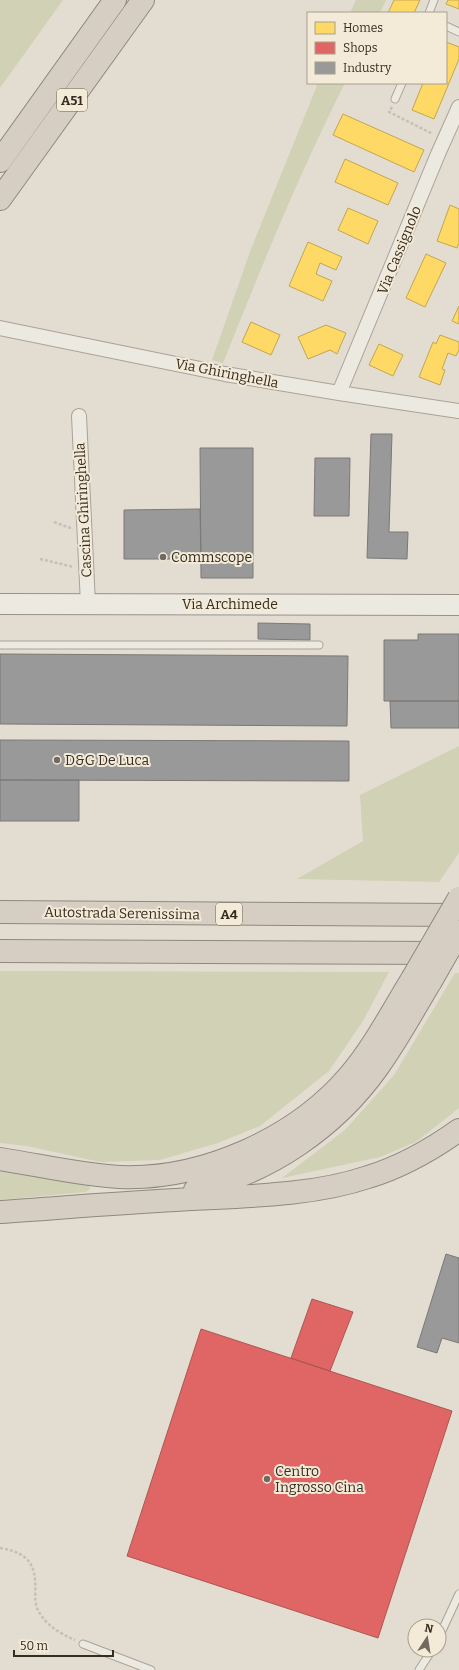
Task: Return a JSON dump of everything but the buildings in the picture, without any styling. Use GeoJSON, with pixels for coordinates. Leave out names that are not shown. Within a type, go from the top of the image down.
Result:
{"type":"FeatureCollection","features":[{"type":"Feature","properties":{"kind":"highway","name":"A51"},"geometry":{"type":"LineString","coordinates":[[0,161],[115,0]]}},
{"type":"Feature","properties":{"kind":"highway","name":"A51"},"geometry":{"type":"LineString","coordinates":[[0,199],[143,0]]}},
{"type":"Feature","properties":{"kind":"highway"},"geometry":{"type":"LineString","coordinates":[[139,1202],[210,1186],[269,1163],[312,1135],[336,1115],[374,1073],[422,980],[459,898]]}},
{"type":"Feature","properties":{"kind":"highway"},"geometry":{"type":"LineString","coordinates":[[370,915],[459,902]]}},
{"type":"Feature","properties":{"kind":"highway","name":"Autostrada Serenissima"},"geometry":{"type":"LineString","coordinates":[[0,912],[459,915]]}},
{"type":"Feature","properties":{"kind":"highway"},"geometry":{"type":"LineString","coordinates":[[0,1159],[95,1174],[132,1176],[173,1173],[215,1163],[240,1154],[290,1127],[330,1095],[341,1084],[459,932]]}},
{"type":"Feature","properties":{"kind":"highway"},"geometry":{"type":"LineString","coordinates":[[0,951],[459,953]]}},
{"type":"Feature","properties":{"kind":"highway"},"geometry":{"type":"LineString","coordinates":[[0,1212],[246,1196],[337,1186],[369,1177],[405,1162],[432,1148],[459,1130]]}},
{"type":"Feature","properties":{"kind":"street","name":"Via Cassignolo"},"geometry":{"type":"LineString","coordinates":[[339,393],[459,107]]}},
{"type":"Feature","properties":{"kind":"street","name":"Via Ghiringhella"},"geometry":{"type":"LineString","coordinates":[[0,328],[225,374],[339,393],[458,408]]}},
{"type":"Feature","properties":{"kind":"street","name":"Cascina Ghiringhella"},"geometry":{"type":"LineString","coordinates":[[79,416],[88,604]]}},
{"type":"Feature","properties":{"kind":"street","name":"Via Archimede"},"geometry":{"type":"LineString","coordinates":[[0,604],[459,605]]}},
{"type":"Feature","properties":{"kind":"lane"},"geometry":{"type":"LineString","coordinates":[[429,12],[434,0]]}},
{"type":"Feature","properties":{"kind":"lane"},"geometry":{"type":"LineString","coordinates":[[447,26],[459,32]]}},
{"type":"Feature","properties":{"kind":"lane"},"geometry":{"type":"LineString","coordinates":[[395,99],[402,84]]}},
{"type":"Feature","properties":{"kind":"lane"},"geometry":{"type":"LineString","coordinates":[[0,645],[319,645]]}},
{"type":"Feature","properties":{"kind":"lane"},"geometry":{"type":"LineString","coordinates":[[447,1620],[459,1594]]}},
{"type":"Feature","properties":{"kind":"lane"},"geometry":{"type":"LineString","coordinates":[[83,1644],[151,1670]]}},
{"type":"Feature","properties":{"kind":"lane"},"geometry":{"type":"LineString","coordinates":[[419,1670],[427,1658]]}},
{"type":"Feature","properties":{"kind":"path"},"geometry":{"type":"LineString","coordinates":[[395,99],[389,112],[445,139]]}},
{"type":"Feature","properties":{"kind":"path"},"geometry":{"type":"LineString","coordinates":[[54,522],[84,534]]}},
{"type":"Feature","properties":{"kind":"path"},"geometry":{"type":"LineString","coordinates":[[40,559],[86,570]]}},
{"type":"Feature","properties":{"kind":"path"},"geometry":{"type":"LineString","coordinates":[[0,1548],[10,1549],[29,1560],[33,1568],[35,1580],[36,1606],[41,1616],[50,1626],[83,1644]]}},
{"type":"Feature","properties":{"kind":"green space"},"geometry":{"type":"Polygon","coordinates":[[[0,0],[63,0],[0,88],[0,0]]]}},
{"type":"Feature","properties":{"kind":"green space"},"geometry":{"type":"Polygon","coordinates":[[[356,0],[386,0],[380,12],[350,12],[356,0]]]}},
{"type":"Feature","properties":{"kind":"green space"},"geometry":{"type":"Polygon","coordinates":[[[318,84],[344,84],[296,187],[223,363],[212,360],[251,249],[318,84]]]}},
{"type":"Feature","properties":{"kind":"green space"},"geometry":{"type":"Polygon","coordinates":[[[459,746],[459,853],[439,882],[297,879],[363,841],[360,795],[459,746]]]}},
{"type":"Feature","properties":{"kind":"green space"},"geometry":{"type":"Polygon","coordinates":[[[0,971],[389,972],[363,1021],[329,1071],[260,1126],[218,1143],[160,1160],[100,1162],[27,1146],[0,1143],[0,971]]]}},
{"type":"Feature","properties":{"kind":"green space"},"geometry":{"type":"Polygon","coordinates":[[[455,973],[459,973],[459,1108],[416,1142],[380,1157],[282,1178],[345,1130],[394,1075],[455,973]]]}},
{"type":"Feature","properties":{"kind":"green space"},"geometry":{"type":"Polygon","coordinates":[[[0,1165],[89,1184],[90,1189],[86,1192],[0,1200],[0,1165]]]}},
{"type":"Feature","properties":{"kind":"place","name":"Commscope"},"geometry":{"type":"Point","coordinates":[163,557]}},
{"type":"Feature","properties":{"kind":"place","name":"D&G De Luca"},"geometry":{"type":"Point","coordinates":[57,760]}},
{"type":"Feature","properties":{"kind":"place","name":"Centro Ingrosso Cina"},"geometry":{"type":"Point","coordinates":[267,1479]}}]}
